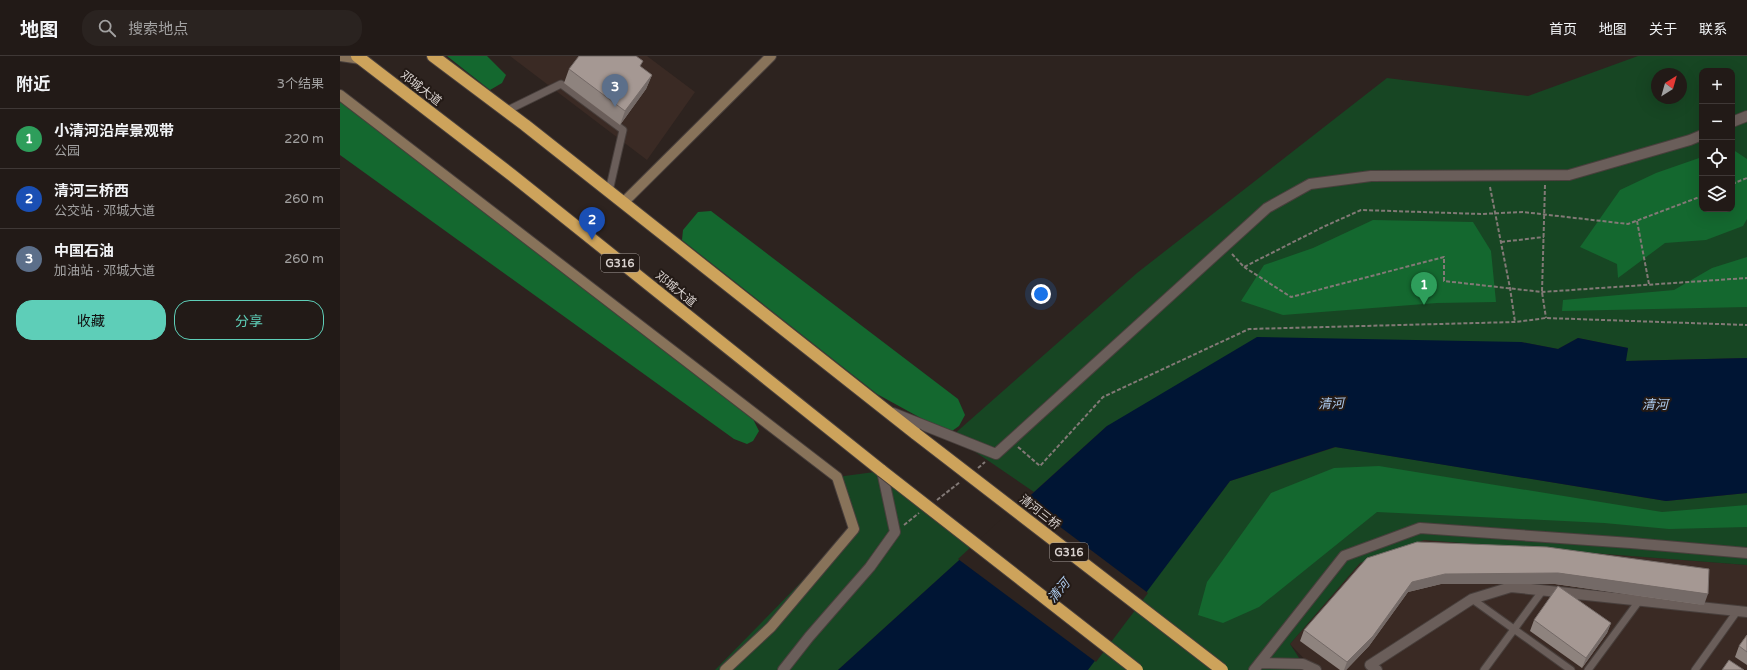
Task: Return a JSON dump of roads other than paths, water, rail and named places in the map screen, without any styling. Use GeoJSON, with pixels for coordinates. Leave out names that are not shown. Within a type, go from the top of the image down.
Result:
{"type":"FeatureCollection","features":[{"type":"Feature","properties":{"kind":"highway","name":"G316"},"geometry":{"type":"LineString","coordinates":[[433,56],[506,111],[884,410]]}},
{"type":"Feature","properties":{"kind":"highway","name":"邓城大道"},"geometry":{"type":"LineString","coordinates":[[359,57],[512,176],[882,471]]}},
{"type":"Feature","properties":{"kind":"highway","name":"清河三桥"},"geometry":{"type":"LineString","coordinates":[[884,410],[1222,670]]}},
{"type":"Feature","properties":{"kind":"highway","name":"G316"},"geometry":{"type":"LineString","coordinates":[[882,471],[1137,670]]}},
{"type":"Feature","properties":{"kind":"street"},"geometry":{"type":"LineString","coordinates":[[340,56],[359,57]]}},
{"type":"Feature","properties":{"kind":"street"},"geometry":{"type":"LineString","coordinates":[[623,203],[771,56]]}},
{"type":"Feature","properties":{"kind":"street"},"geometry":{"type":"LineString","coordinates":[[340,95],[837,477],[854,529],[771,627],[725,670]]}},
{"type":"Feature","properties":{"kind":"street"},"geometry":{"type":"LineString","coordinates":[[1735,121],[1747,116]]}},
{"type":"Feature","properties":{"kind":"street"},"geometry":{"type":"LineString","coordinates":[[884,410],[996,454],[1267,208],[1310,184],[1371,176],[1569,175],[1699,136]]}},
{"type":"Feature","properties":{"kind":"street"},"geometry":{"type":"LineString","coordinates":[[783,670],[809,637],[870,567],[895,532],[882,471]]}},
{"type":"Feature","properties":{"kind":"street"},"geometry":{"type":"LineString","coordinates":[[1257,667],[1344,556],[1420,528],[1747,553]]}},
{"type":"Feature","properties":{"kind":"street"},"geometry":{"type":"LineString","coordinates":[[1370,668],[1472,599],[1511,586],[1742,611]]}},
{"type":"Feature","properties":{"kind":"street"},"geometry":{"type":"LineString","coordinates":[[716,670],[771,627]]}},
{"type":"Feature","properties":{"kind":"street"},"geometry":{"type":"LineString","coordinates":[[1257,667],[1303,664],[1316,670]]}},
{"type":"Feature","properties":{"kind":"lane"},"geometry":{"type":"LineString","coordinates":[[506,111],[561,84],[623,130],[609,192]]}},
{"type":"Feature","properties":{"kind":"lane"},"geometry":{"type":"LineString","coordinates":[[1484,670],[1543,590]]}},
{"type":"Feature","properties":{"kind":"lane"},"geometry":{"type":"LineString","coordinates":[[1472,599],[1571,670]]}},
{"type":"Feature","properties":{"kind":"lane"},"geometry":{"type":"LineString","coordinates":[[1588,670],[1640,601]]}},
{"type":"Feature","properties":{"kind":"lane"},"geometry":{"type":"LineString","coordinates":[[1695,670],[1742,611]]}},
{"type":"Feature","properties":{"kind":"water","name":"清河"},"geometry":{"type":"Polygon","coordinates":[[[1257,337],[1521,342],[1558,349],[1578,338],[1628,348],[1626,361],[1747,358],[1747,493],[1666,501],[1335,447],[1230,481],[1088,670],[838,670],[1107,426],[1257,337]]]}},
{"type":"Feature","properties":{"kind":"place","name":"中国石油"},"geometry":{"type":"Point","coordinates":[615,107]}},
{"type":"Feature","properties":{"kind":"place","name":"清河三桥西"},"geometry":{"type":"Point","coordinates":[592,240]}},
{"type":"Feature","properties":{"kind":"place","name":"小清河沿岸景观带"},"geometry":{"type":"Point","coordinates":[1424,305]}}]}
